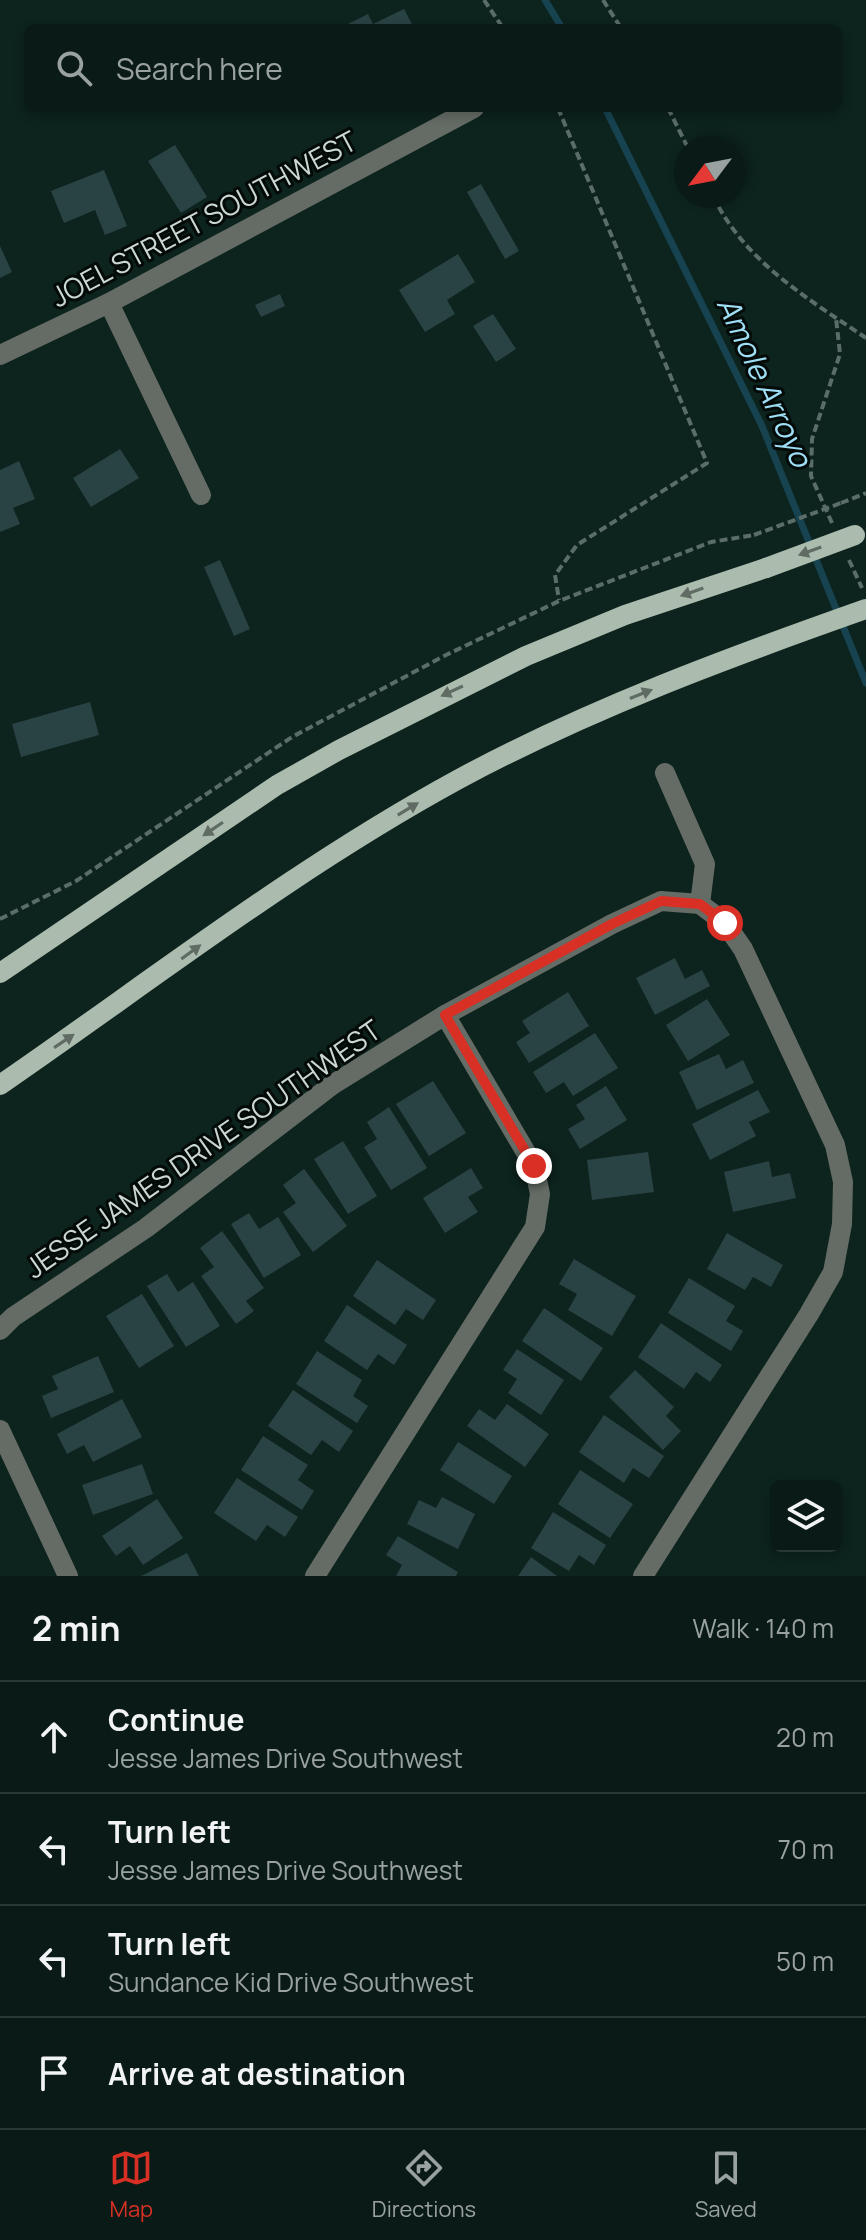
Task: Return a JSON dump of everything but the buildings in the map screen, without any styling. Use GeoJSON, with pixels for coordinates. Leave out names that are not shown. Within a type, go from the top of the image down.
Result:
{"type":"FeatureCollection","features":[{"type":"Feature","properties":{"kind":"main road"},"geometry":{"type":"LineString","coordinates":[[0,973],[277,785],[379,729],[526,656],[625,615],[766,568],[852,532]]}},
{"type":"Feature","properties":{"kind":"main road"},"geometry":{"type":"LineString","coordinates":[[0,1085],[259,902],[456,781],[623,701],[866,609]]}},
{"type":"Feature","properties":{"kind":"street","name":"JOEL STREET SOUTHWEST"},"geometry":{"type":"LineString","coordinates":[[0,355],[109,303],[467,112]]}},
{"type":"Feature","properties":{"kind":"street"},"geometry":{"type":"LineString","coordinates":[[109,303],[201,495]]}},
{"type":"Feature","properties":{"kind":"street"},"geometry":{"type":"LineString","coordinates":[[643,1576],[833,1272],[842,1224],[843,1182],[835,1145],[743,949],[725,923],[700,904],[705,864],[665,773]]}},
{"type":"Feature","properties":{"kind":"street","name":"JESSE JAMES DRIVE SOUTHWEST"},"geometry":{"type":"LineString","coordinates":[[0,1330],[13,1317],[146,1228],[332,1085],[445,1015],[612,924],[661,901],[700,904]]}},
{"type":"Feature","properties":{"kind":"street"},"geometry":{"type":"LineString","coordinates":[[315,1576],[535,1227],[540,1194],[534,1166],[445,1015]]}},
{"type":"Feature","properties":{"kind":"street"},"geometry":{"type":"LineString","coordinates":[[0,1430],[68,1576]]}},
{"type":"Feature","properties":{"kind":"path"},"geometry":{"type":"LineString","coordinates":[[484,0],[500,24]]}},
{"type":"Feature","properties":{"kind":"path"},"geometry":{"type":"LineString","coordinates":[[603,0],[618,24]]}},
{"type":"Feature","properties":{"kind":"path"},"geometry":{"type":"LineString","coordinates":[[559,601],[555,575],[577,545],[707,463],[560,112]]}},
{"type":"Feature","properties":{"kind":"path"},"geometry":{"type":"LineString","coordinates":[[670,112],[682,136]]}},
{"type":"Feature","properties":{"kind":"path"},"geometry":{"type":"LineString","coordinates":[[720,208],[738,240],[755,256],[866,338]]}},
{"type":"Feature","properties":{"kind":"path"},"geometry":{"type":"LineString","coordinates":[[836,318],[840,354],[812,439],[811,476],[852,532]]}},
{"type":"Feature","properties":{"kind":"path"},"geometry":{"type":"LineString","coordinates":[[754,535],[866,493]]}},
{"type":"Feature","properties":{"kind":"path"},"geometry":{"type":"LineString","coordinates":[[848,557],[866,597]]}},
{"type":"Feature","properties":{"kind":"waterway","name":"Amole Arroyo"},"geometry":{"type":"LineString","coordinates":[[545,0],[560,24]]}},
{"type":"Feature","properties":{"kind":"waterway","name":"Amole Arroyo"},"geometry":{"type":"LineString","coordinates":[[607,112],[762,426],[866,683]]}},
{"type":"Feature","properties":{"kind":"route"},"geometry":{"type":"LineString","coordinates":[[534,1166],[473,1068],[445,1015],[612,924],[661,901],[700,904],[725,923]]}}]}
